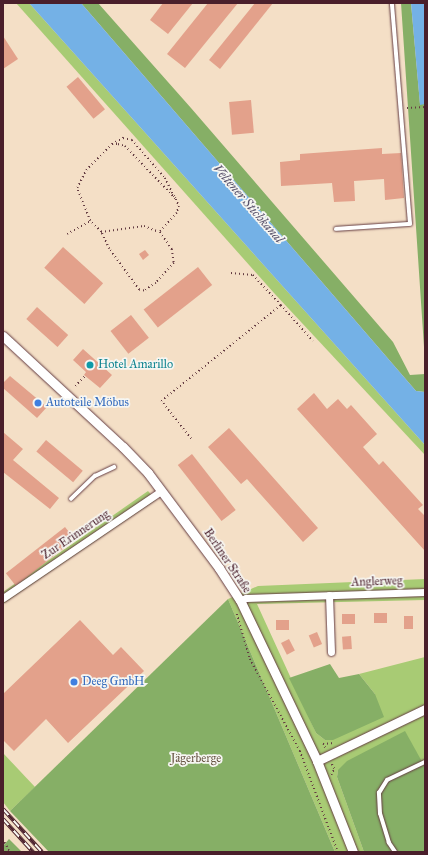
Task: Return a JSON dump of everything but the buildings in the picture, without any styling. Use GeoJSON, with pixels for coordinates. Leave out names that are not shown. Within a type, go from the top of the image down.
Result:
{"type":"FeatureCollection","features":[{"type":"Feature","properties":{"kind":"main road","name":"Berliner Straße"},"geometry":{"type":"LineString","coordinates":[[3,336],[123,447],[160,491],[240,600],[317,761],[353,852]]}},
{"type":"Feature","properties":{"kind":"main road"},"geometry":{"type":"LineString","coordinates":[[317,761],[425,710]]}},
{"type":"Feature","properties":{"kind":"street","name":"Zur Erinnerung"},"geometry":{"type":"LineString","coordinates":[[3,598],[160,491]]}},
{"type":"Feature","properties":{"kind":"street","name":"Anglerweg"},"geometry":{"type":"LineString","coordinates":[[240,600],[246,598],[425,592]]}},
{"type":"Feature","properties":{"kind":"street"},"geometry":{"type":"LineString","coordinates":[[329,595],[331,652]]}},
{"type":"Feature","properties":{"kind":"lane"},"geometry":{"type":"LineString","coordinates":[[336,229],[410,224],[392,3]]}},
{"type":"Feature","properties":{"kind":"lane"},"geometry":{"type":"LineString","coordinates":[[71,499],[95,476],[114,467]]}},
{"type":"Feature","properties":{"kind":"lane"},"geometry":{"type":"LineString","coordinates":[[395,852],[388,843],[380,814],[379,793],[387,780],[425,762]]}},
{"type":"Feature","properties":{"kind":"path"},"geometry":{"type":"LineString","coordinates":[[401,109],[425,107]]}},
{"type":"Feature","properties":{"kind":"path"},"geometry":{"type":"LineString","coordinates":[[101,232],[144,226],[160,232],[172,249],[174,263],[156,283],[144,291],[139,290],[109,248],[101,232],[90,222],[77,188],[86,170],[112,144],[123,138],[132,140],[165,178],[179,206],[177,213],[160,232]]}},
{"type":"Feature","properties":{"kind":"path"},"geometry":{"type":"LineString","coordinates":[[112,144],[125,146],[176,199]]}},
{"type":"Feature","properties":{"kind":"path"},"geometry":{"type":"LineString","coordinates":[[67,234],[90,222]]}},
{"type":"Feature","properties":{"kind":"path"},"geometry":{"type":"LineString","coordinates":[[231,273],[253,275],[313,341]]}},
{"type":"Feature","properties":{"kind":"path"},"geometry":{"type":"LineString","coordinates":[[191,439],[161,402],[281,305]]}},
{"type":"Feature","properties":{"kind":"path"},"geometry":{"type":"LineString","coordinates":[[75,386],[84,376]]}},
{"type":"Feature","properties":{"kind":"path"},"geometry":{"type":"LineString","coordinates":[[236,612],[250,659],[300,751],[338,852]]}},
{"type":"Feature","properties":{"kind":"path"},"geometry":{"type":"LineString","coordinates":[[3,839],[10,852]]}},
{"type":"Feature","properties":{"kind":"green space"},"geometry":{"type":"Polygon","coordinates":[[[16,3],[29,3],[425,445],[425,455],[274,293],[16,3]]]}},
{"type":"Feature","properties":{"kind":"green space"},"geometry":{"type":"Polygon","coordinates":[[[81,3],[98,3],[191,108],[393,342],[410,375],[425,374],[425,392],[416,391],[81,3]]]}},
{"type":"Feature","properties":{"kind":"green space"},"geometry":{"type":"Polygon","coordinates":[[[401,3],[411,3],[420,104],[425,104],[425,362],[401,3]]]}},
{"type":"Feature","properties":{"kind":"green space"},"geometry":{"type":"Polygon","coordinates":[[[148,491],[156,500],[3,604],[3,592],[148,491]]]}},
{"type":"Feature","properties":{"kind":"green space"},"geometry":{"type":"Polygon","coordinates":[[[425,579],[425,600],[257,604],[316,733],[325,740],[375,694],[359,674],[425,657],[425,767],[338,770],[337,777],[364,852],[335,852],[228,599],[258,586],[425,579]]]}},
{"type":"Feature","properties":{"kind":"green space","name":"Jägerberge"},"geometry":{"type":"Polygon","coordinates":[[[228,599],[335,852],[49,852],[10,811],[228,599]]]}},
{"type":"Feature","properties":{"kind":"green space"},"geometry":{"type":"Polygon","coordinates":[[[330,664],[339,678],[359,674],[375,694],[384,717],[333,740],[325,740],[316,733],[289,678],[330,664]]]}},
{"type":"Feature","properties":{"kind":"green space"},"geometry":{"type":"Polygon","coordinates":[[[405,731],[425,767],[425,852],[364,852],[337,777],[338,770],[347,761],[405,731]]]}},
{"type":"Feature","properties":{"kind":"green space"},"geometry":{"type":"Polygon","coordinates":[[[3,753],[35,787],[10,811],[3,802],[3,753]]]}},
{"type":"Feature","properties":{"kind":"green space"},"geometry":{"type":"Polygon","coordinates":[[[9,839],[22,852],[3,852],[3,846],[9,839]]]}},
{"type":"Feature","properties":{"kind":"water","name":"Veltener Stichkanal"},"geometry":{"type":"Polygon","coordinates":[[[29,3],[81,3],[416,391],[425,392],[425,445],[29,3]]]}},
{"type":"Feature","properties":{"kind":"water"},"geometry":{"type":"Polygon","coordinates":[[[411,3],[425,3],[425,104],[420,105],[411,3]]]}},
{"type":"Feature","properties":{"kind":"railway"},"geometry":{"type":"LineString","coordinates":[[3,809],[42,852]]}},
{"type":"Feature","properties":{"kind":"railway"},"geometry":{"type":"LineString","coordinates":[[3,819],[33,852]]}},
{"type":"Feature","properties":{"kind":"place","name":"Hotel Amarillo"},"geometry":{"type":"Point","coordinates":[90,365]}},
{"type":"Feature","properties":{"kind":"place","name":"Autoteile Möbus"},"geometry":{"type":"Point","coordinates":[38,403]}},
{"type":"Feature","properties":{"kind":"place","name":"Deeg GmbH"},"geometry":{"type":"Point","coordinates":[74,682]}}]}
